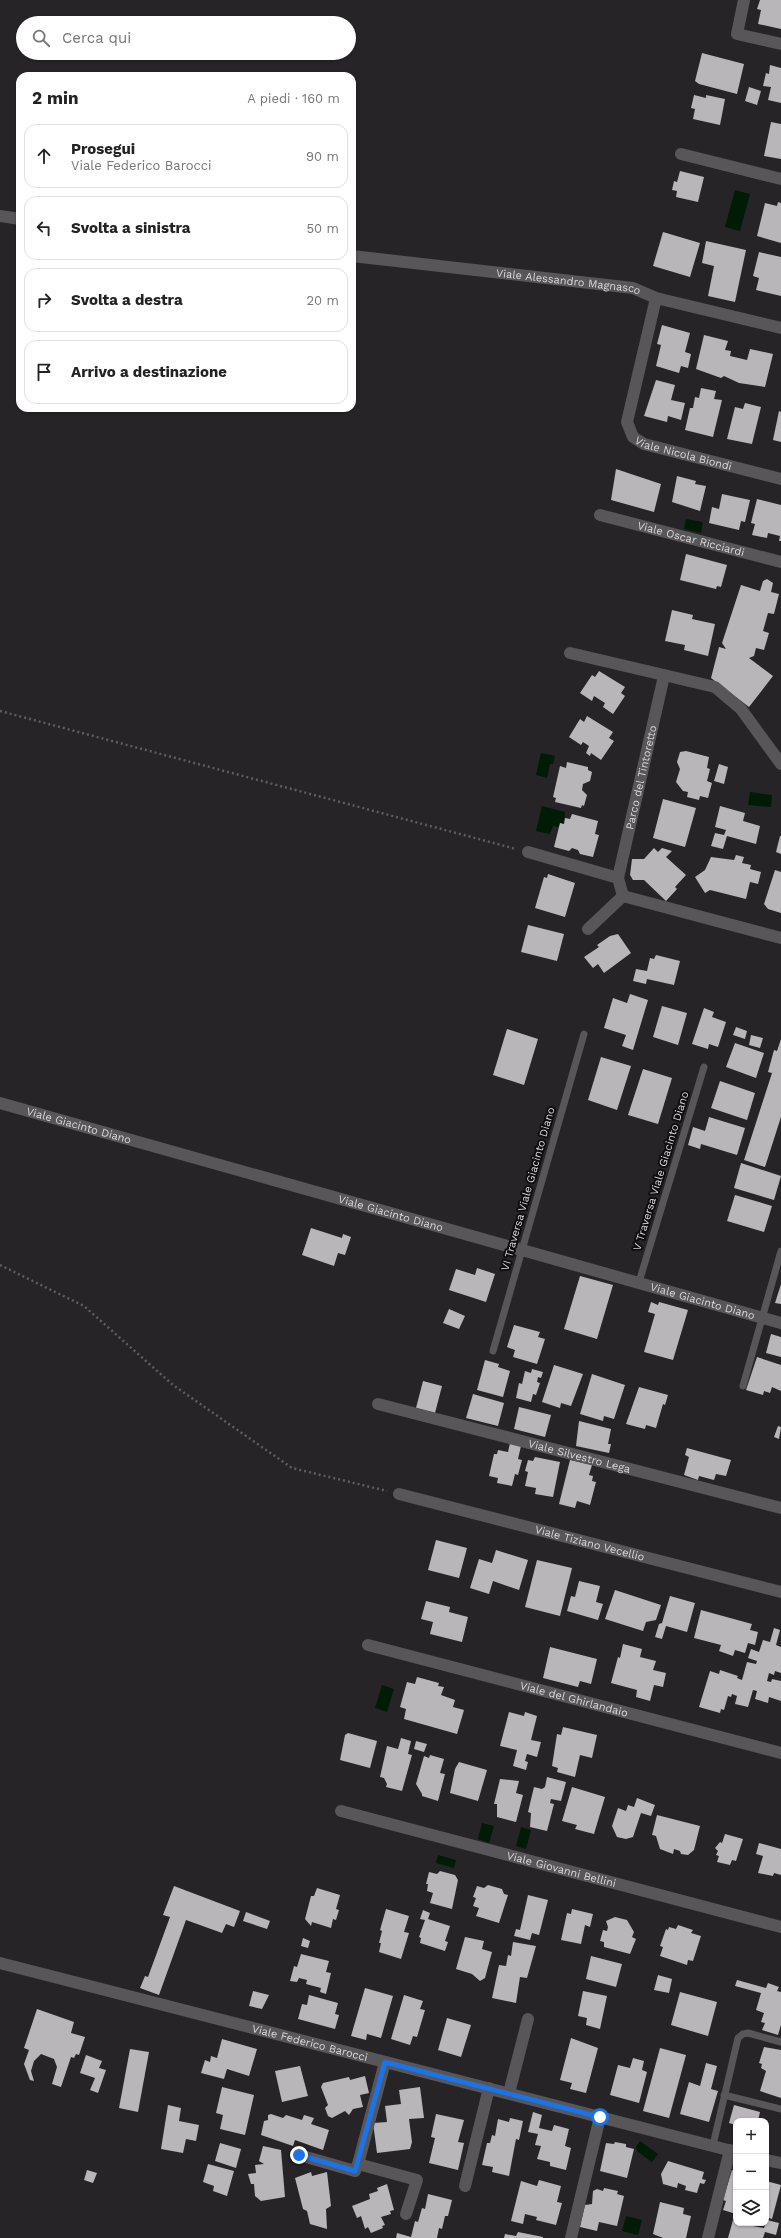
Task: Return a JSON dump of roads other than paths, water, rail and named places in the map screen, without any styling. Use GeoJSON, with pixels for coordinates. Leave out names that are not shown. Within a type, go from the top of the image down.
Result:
{"type":"FeatureCollection","features":[{"type":"Feature","properties":{"kind":"street"},"geometry":{"type":"LineString","coordinates":[[744,0],[737,34],[781,44]]}},
{"type":"Feature","properties":{"kind":"street"},"geometry":{"type":"LineString","coordinates":[[681,154],[781,179]]}},
{"type":"Feature","properties":{"kind":"street"},"geometry":{"type":"LineString","coordinates":[[0,216],[16,218]]}},
{"type":"Feature","properties":{"kind":"street","name":"Viale Alessandro Magnasco"},"geometry":{"type":"LineString","coordinates":[[356,256],[633,288],[656,298],[781,328]]}},
{"type":"Feature","properties":{"kind":"street","name":"Viale Nicola Biondi"},"geometry":{"type":"LineString","coordinates":[[656,298],[627,422],[633,437],[644,444],[781,479]]}},
{"type":"Feature","properties":{"kind":"street","name":"Viale Oscar Ricciardi"},"geometry":{"type":"LineString","coordinates":[[600,516],[781,562]]}},
{"type":"Feature","properties":{"kind":"street"},"geometry":{"type":"LineString","coordinates":[[570,653],[716,687],[741,709],[781,764]]}},
{"type":"Feature","properties":{"kind":"street","name":"Parco del Tintoretto"},"geometry":{"type":"LineString","coordinates":[[623,896],[618,878],[664,676]]}},
{"type":"Feature","properties":{"kind":"street"},"geometry":{"type":"LineString","coordinates":[[528,852],[618,878]]}},
{"type":"Feature","properties":{"kind":"street"},"geometry":{"type":"LineString","coordinates":[[588,929],[623,896],[781,938]]}},
{"type":"Feature","properties":{"kind":"street","name":"Viale Giacinto Diano"},"geometry":{"type":"LineString","coordinates":[[0,1102],[522,1248],[781,1323]]}},
{"type":"Feature","properties":{"kind":"street","name":"Viale Silvestro Lega"},"geometry":{"type":"LineString","coordinates":[[378,1404],[781,1508]]}},
{"type":"Feature","properties":{"kind":"street","name":"Viale Tiziano Vecellio"},"geometry":{"type":"LineString","coordinates":[[399,1494],[781,1592]]}},
{"type":"Feature","properties":{"kind":"street","name":"Viale del Ghirlandaio"},"geometry":{"type":"LineString","coordinates":[[368,1645],[781,1753]]}},
{"type":"Feature","properties":{"kind":"street","name":"Viale Giovanni Bellini"},"geometry":{"type":"LineString","coordinates":[[341,1811],[781,1927]]}},
{"type":"Feature","properties":{"kind":"street","name":"Viale Federico Barocci"},"geometry":{"type":"LineString","coordinates":[[0,1963],[733,2151]]}},
{"type":"Feature","properties":{"kind":"street"},"geometry":{"type":"LineString","coordinates":[[509,2093],[528,2019]]}},
{"type":"Feature","properties":{"kind":"street"},"geometry":{"type":"LineString","coordinates":[[299,2155],[355,2171],[385,2062]]}},
{"type":"Feature","properties":{"kind":"street"},"geometry":{"type":"LineString","coordinates":[[465,2186],[489,2088]]}},
{"type":"Feature","properties":{"kind":"street"},"geometry":{"type":"LineString","coordinates":[[571,2238],[600,2117]]}},
{"type":"Feature","properties":{"kind":"street"},"geometry":{"type":"LineString","coordinates":[[708,2238],[733,2151]]}},
{"type":"Feature","properties":{"kind":"street"},"geometry":{"type":"LineString","coordinates":[[769,2161],[781,2163]]}},
{"type":"Feature","properties":{"kind":"street"},"geometry":{"type":"LineString","coordinates":[[358,2164],[417,2180],[406,2214]]}},
{"type":"Feature","properties":{"kind":"lane","name":"VI Traversa Viale Giacinto Diano"},"geometry":{"type":"LineString","coordinates":[[493,1351],[584,1034]]}},
{"type":"Feature","properties":{"kind":"lane","name":"V Traversa Viale Giacinto Diano"},"geometry":{"type":"LineString","coordinates":[[639,1282],[704,1067]]}},
{"type":"Feature","properties":{"kind":"lane"},"geometry":{"type":"LineString","coordinates":[[743,1386],[781,1251]]}},
{"type":"Feature","properties":{"kind":"lane"},"geometry":{"type":"LineString","coordinates":[[713,2145],[738,2038],[743,2034],[781,2042]]}},
{"type":"Feature","properties":{"kind":"lane"},"geometry":{"type":"LineString","coordinates":[[724,2095],[781,2109]]}}]}
